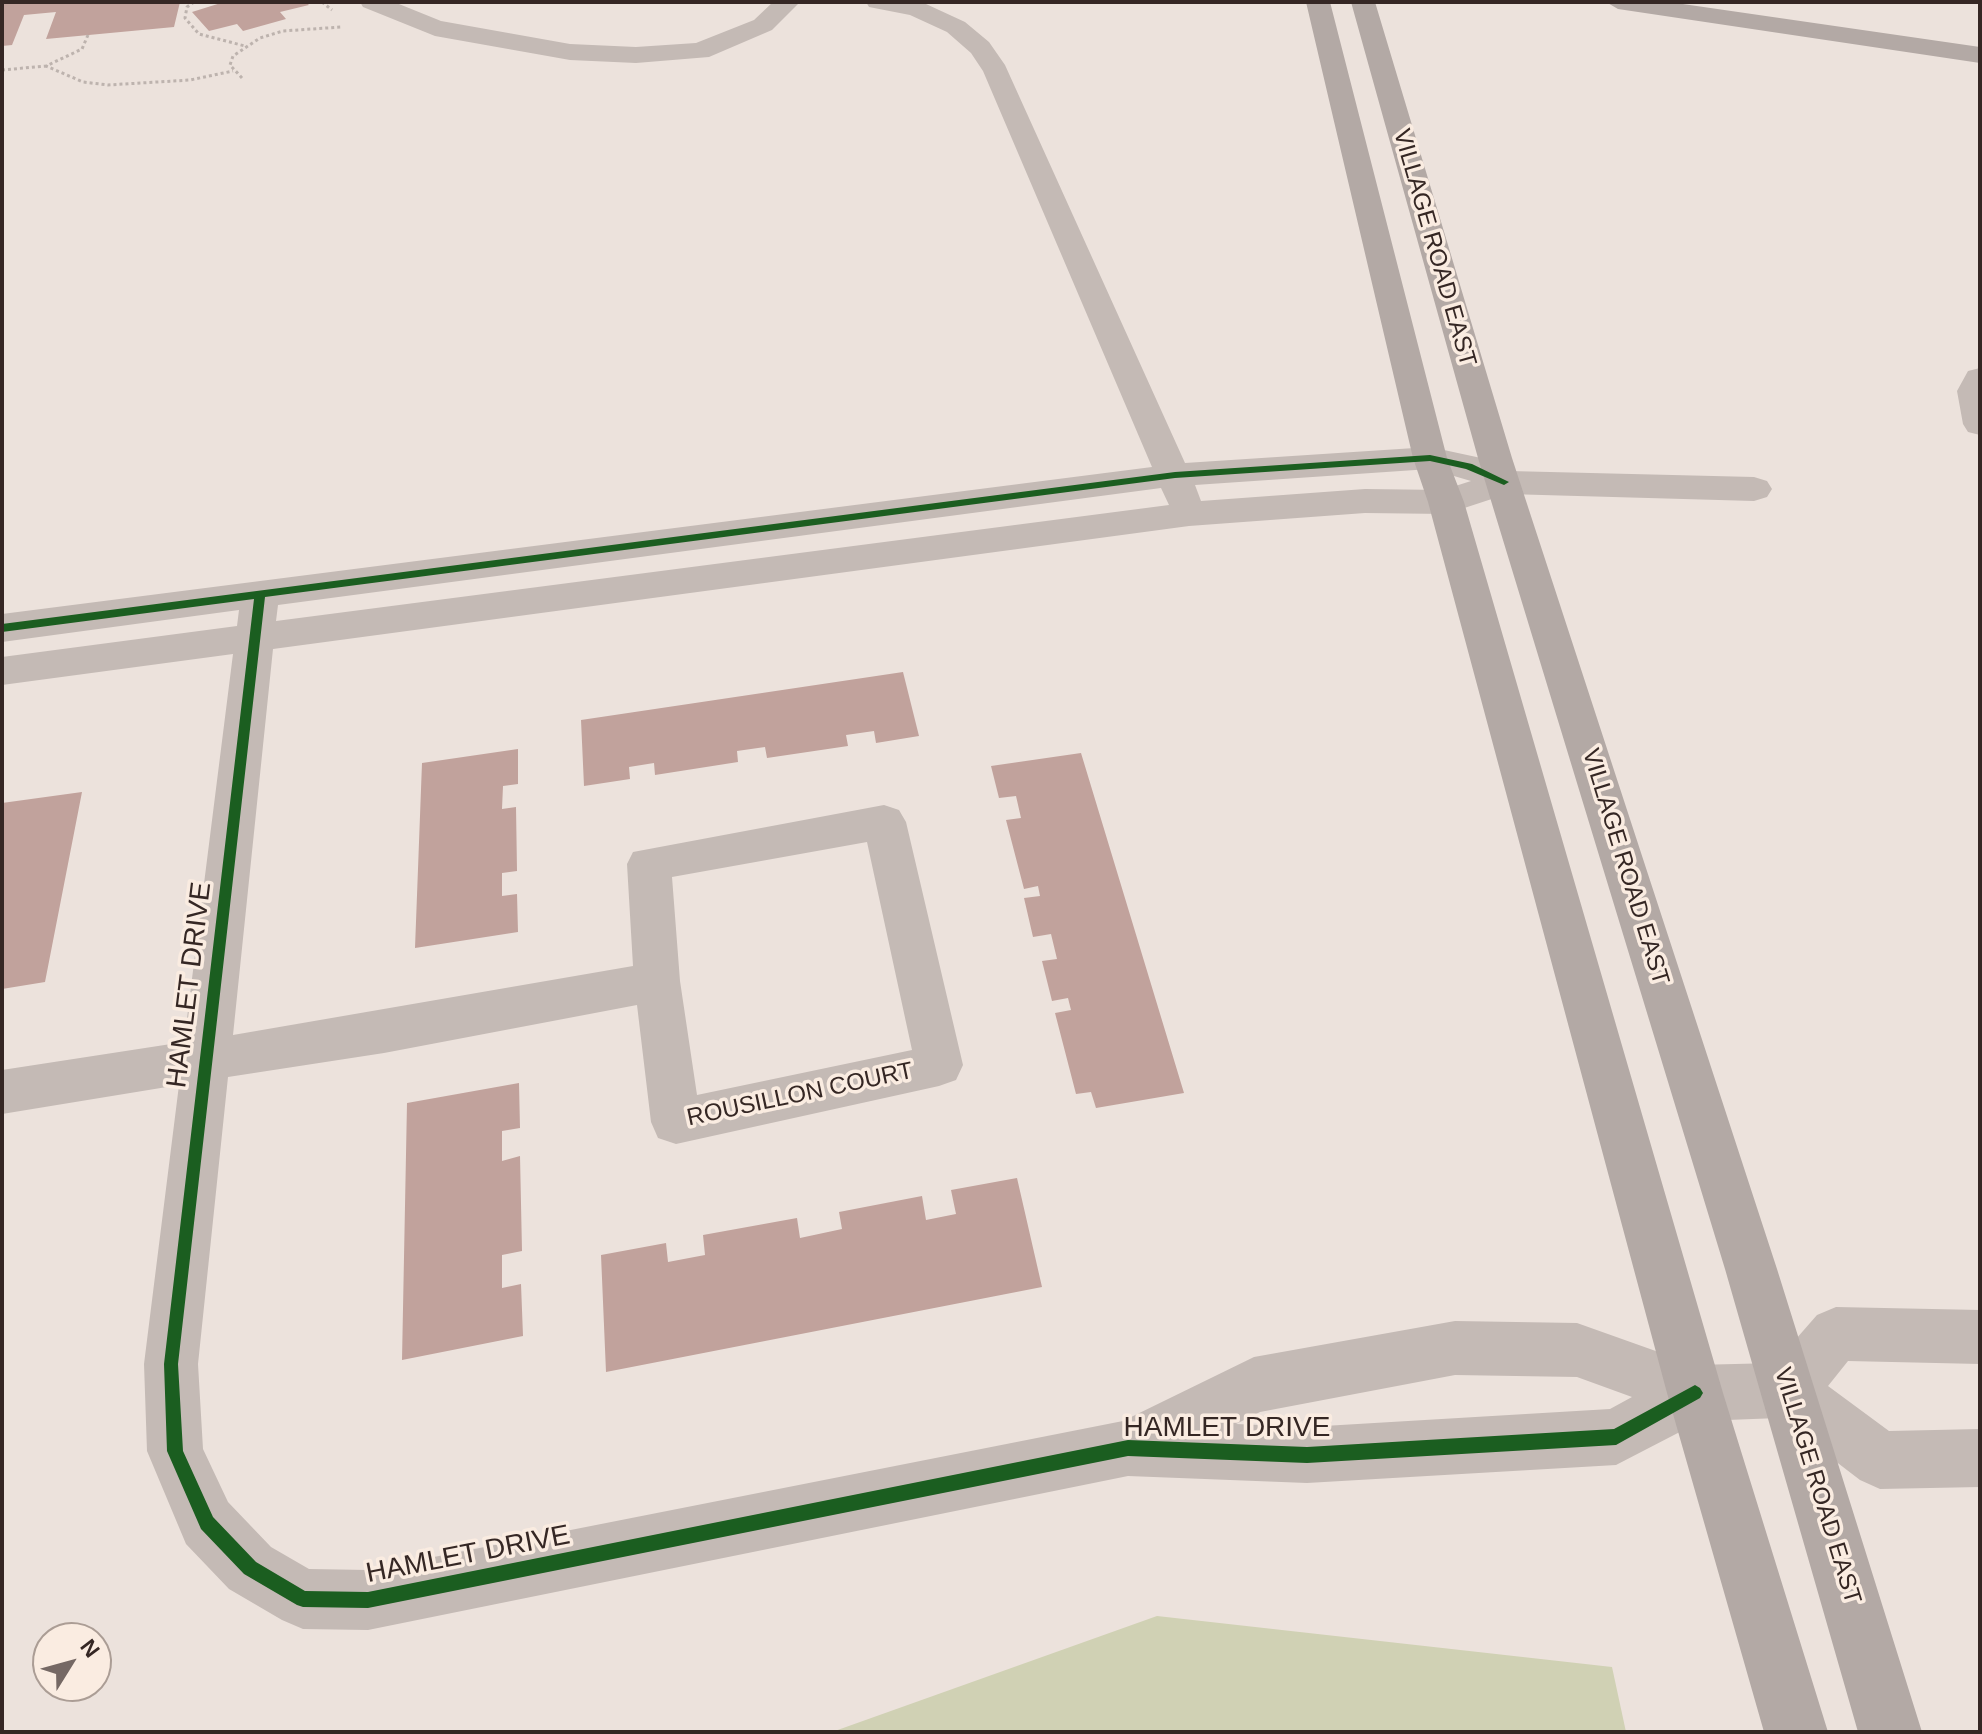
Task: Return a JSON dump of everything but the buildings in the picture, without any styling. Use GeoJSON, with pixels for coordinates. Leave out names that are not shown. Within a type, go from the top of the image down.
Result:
{"type":"FeatureCollection","features":[{"type":"Feature","properties":{"kind":"main road"},"geometry":{"type":"LineString","coordinates":[[1318,2],[1430,458],[1446,502],[1695,1393],[1796,1732]]}},
{"type":"Feature","properties":{"kind":"main road","name":"VILLAGE ROAD EAST"},"geometry":{"type":"LineString","coordinates":[[1363,2],[1456,330],[1788,1390],[1890,1732]]}},
{"type":"Feature","properties":{"kind":"main road"},"geometry":{"type":"LineString","coordinates":[[1618,2],[1980,55]]}},
{"type":"Feature","properties":{"kind":"street"},"geometry":{"type":"LineString","coordinates":[[379,6],[435,28],[540,47],[636,55],[700,51],[763,25],[788,2]]}},
{"type":"Feature","properties":{"kind":"street"},"geometry":{"type":"LineString","coordinates":[[878,2],[917,9],[956,27],[980,48],[996,71],[1175,475],[1189,514]]}},
{"type":"Feature","properties":{"kind":"street"},"geometry":{"type":"LineString","coordinates":[[1980,378],[1974,391],[1980,424]]}},
{"type":"Feature","properties":{"kind":"street"},"geometry":{"type":"LineString","coordinates":[[2,671],[258,616],[1175,475],[1430,458],[1469,466],[1504,482]]}},
{"type":"Feature","properties":{"kind":"street"},"geometry":{"type":"LineString","coordinates":[[2,628],[258,616],[1189,514],[1365,501],[1446,502],[1504,482],[1754,489]]}},
{"type":"Feature","properties":{"kind":"street","name":"HAMLET DRIVE"},"geometry":{"type":"LineString","coordinates":[[258,616],[171,1364],[175,1451],[207,1523],[250,1568],[303,1599],[368,1600],[1128,1448],[1307,1455],[1616,1437],[1695,1393]]}},
{"type":"Feature","properties":{"kind":"street","name":"ROUSILLON COURT"},"geometry":{"type":"LineString","coordinates":[[884,822],[939,1065],[676,1122],[657,981],[649,864],[884,822]]}},
{"type":"Feature","properties":{"kind":"street"},"geometry":{"type":"LineString","coordinates":[[2,1092],[205,1061],[657,981]]}},
{"type":"Feature","properties":{"kind":"street"},"geometry":{"type":"LineString","coordinates":[[1788,1390],[1836,1334],[1980,1337]]}},
{"type":"Feature","properties":{"kind":"street","name":"HAMLET DRIVE"},"geometry":{"type":"LineString","coordinates":[[1128,1448],[1254,1385],[1455,1348],[1577,1350],[1695,1393]]}},
{"type":"Feature","properties":{"kind":"street"},"geometry":{"type":"LineString","coordinates":[[1695,1393],[1788,1390],[1880,1460],[1980,1458]]}},
{"type":"Feature","properties":{"kind":"path"},"geometry":{"type":"LineString","coordinates":[[194,2],[187,7],[185,18],[199,34],[245,46]]}},
{"type":"Feature","properties":{"kind":"path"},"geometry":{"type":"LineString","coordinates":[[242,78],[230,65],[233,56],[245,46],[283,31],[331,30],[379,6]]}},
{"type":"Feature","properties":{"kind":"path"},"geometry":{"type":"LineString","coordinates":[[2,70],[46,66],[82,49],[87,44],[88,35]]}},
{"type":"Feature","properties":{"kind":"path"},"geometry":{"type":"LineString","coordinates":[[46,66],[83,82],[108,85],[190,80],[233,71]]}},
{"type":"Feature","properties":{"kind":"green space"},"geometry":{"type":"Polygon","coordinates":[[[1157,1616],[1612,1667],[1626,1732],[832,1732],[1157,1616]]]}},
{"type":"Feature","properties":{"kind":"cycle path"},"geometry":{"type":"LineString","coordinates":[[2,628],[1175,475],[1430,458],[1469,466],[1504,482]]}},
{"type":"Feature","properties":{"kind":"cycle path"},"geometry":{"type":"LineString","coordinates":[[260,594],[171,1364],[175,1451],[207,1523],[250,1568],[303,1599],[368,1600],[1128,1448],[1307,1455],[1616,1437],[1695,1393]]}}]}
